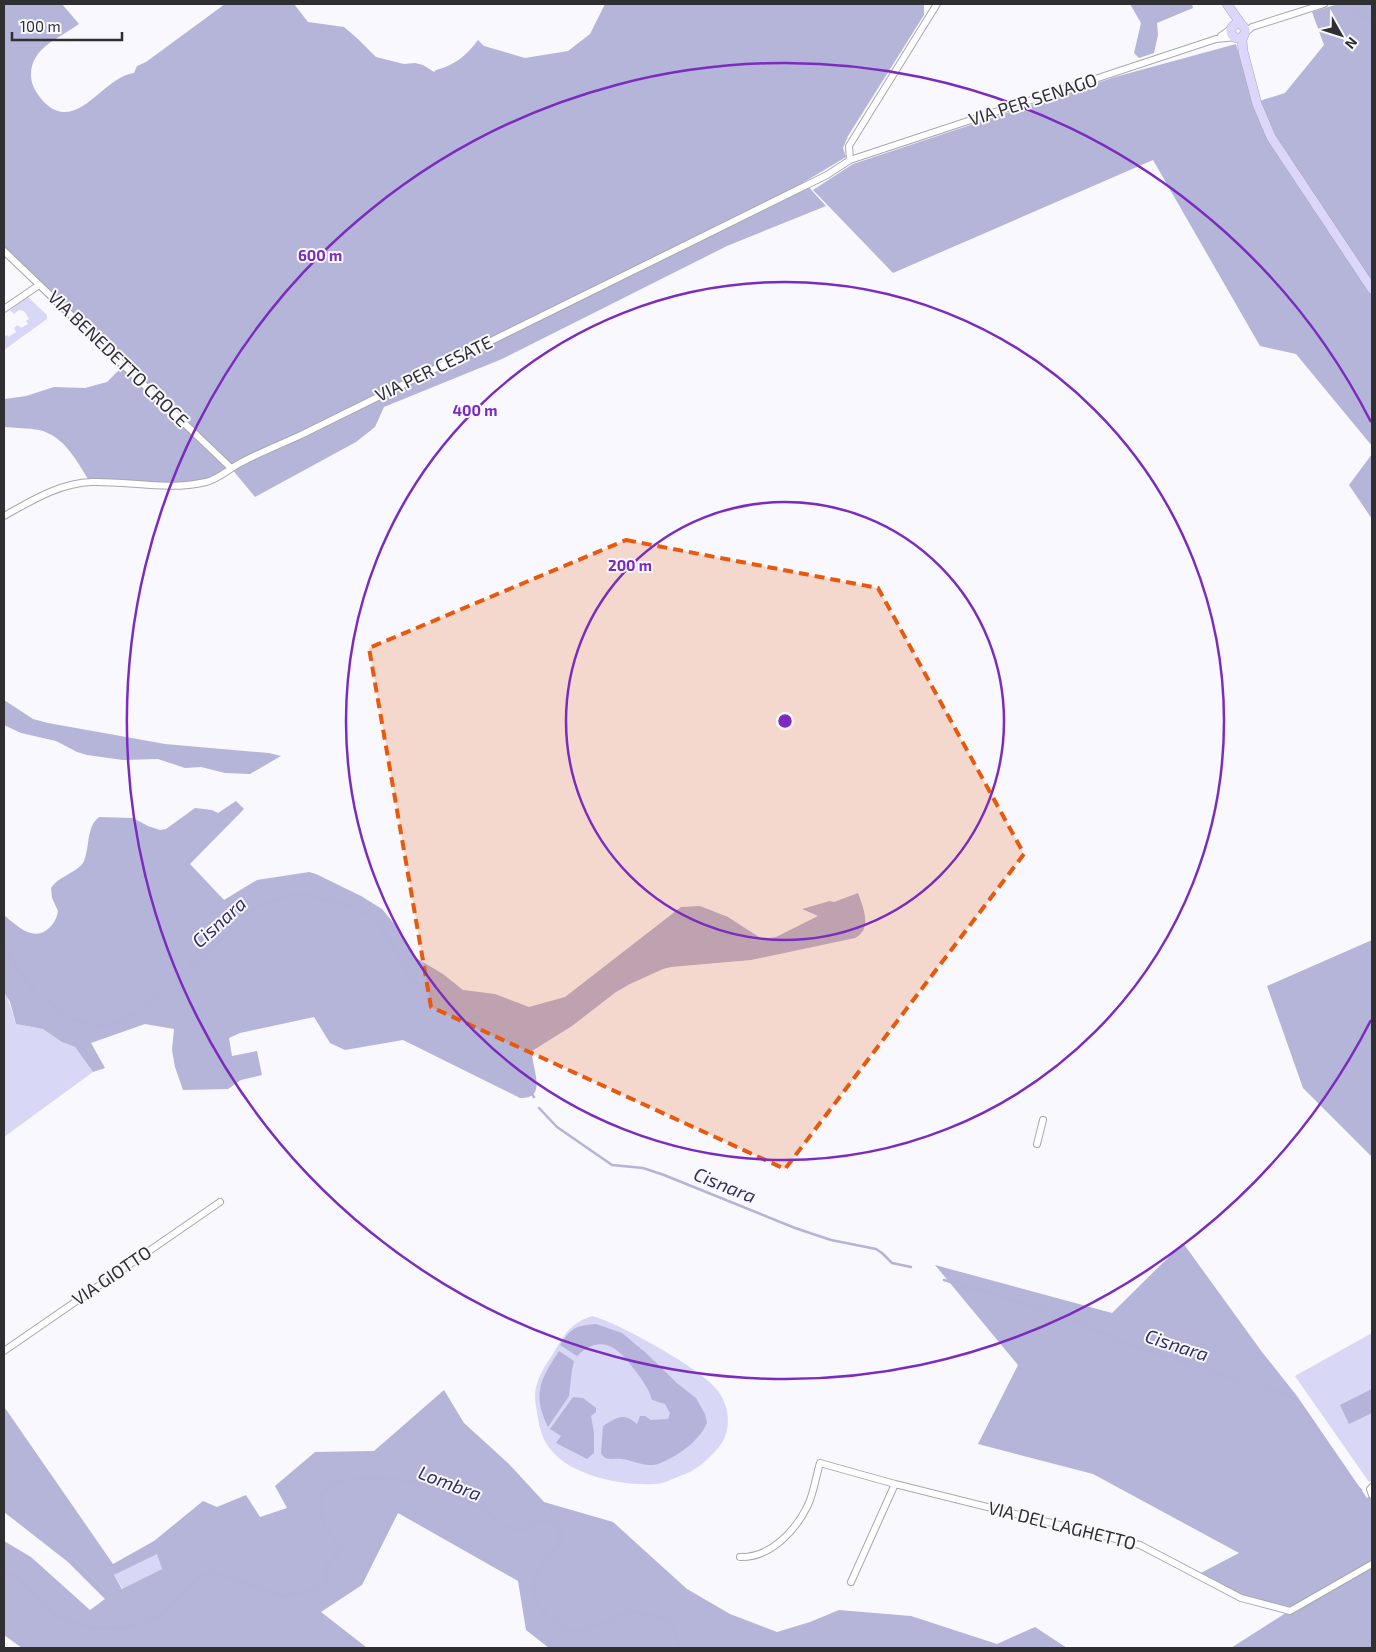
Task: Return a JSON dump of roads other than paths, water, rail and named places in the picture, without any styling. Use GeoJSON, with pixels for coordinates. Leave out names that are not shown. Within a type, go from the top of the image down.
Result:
{"type":"FeatureCollection","features":[{"type":"Feature","properties":{"kind":"street"},"geometry":{"type":"LineString","coordinates":[[850,160],[849,146],[937,4]]}},
{"type":"Feature","properties":{"kind":"street","name":"VIA PER SENAGO"},"geometry":{"type":"LineString","coordinates":[[850,160],[1324,4]]}},
{"type":"Feature","properties":{"kind":"street"},"geometry":{"type":"LineString","coordinates":[[1228,6],[1239,31],[1258,104],[1271,137],[1372,289]]}},
{"type":"Feature","properties":{"kind":"street","name":"VIA PER CESATE"},"geometry":{"type":"LineString","coordinates":[[4,516],[39,496],[60,488],[90,482],[160,486],[206,482],[223,475],[231,468],[827,175],[850,160]]}},
{"type":"Feature","properties":{"kind":"street","name":"VIA BENEDETTO CROCE"},"geometry":{"type":"LineString","coordinates":[[4,251],[231,468]]}},
{"type":"Feature","properties":{"kind":"street"},"geometry":{"type":"LineString","coordinates":[[4,309],[39,285]]}},
{"type":"Feature","properties":{"kind":"street"},"geometry":{"type":"LineString","coordinates":[[1036,1144],[1043,1120]]}},
{"type":"Feature","properties":{"kind":"street","name":"VIA GIOTTO"},"geometry":{"type":"LineString","coordinates":[[4,1350],[220,1202]]}},
{"type":"Feature","properties":{"kind":"street","name":"VIA DEL LAGHETTO"},"geometry":{"type":"LineString","coordinates":[[740,1557],[753,1556],[766,1550],[779,1543],[790,1533],[808,1504],[820,1463],[1140,1545],[1241,1598],[1290,1611],[1372,1564]]}},
{"type":"Feature","properties":{"kind":"street"},"geometry":{"type":"LineString","coordinates":[[851,1582],[896,1484]]}},
{"type":"Feature","properties":{"kind":"waterway"},"geometry":{"type":"LineString","coordinates":[[1347,4],[1358,15],[1364,18],[1372,17]]}},
{"type":"Feature","properties":{"kind":"waterway","name":"Cisnara"},"geometry":{"type":"LineString","coordinates":[[4,947],[15,966],[35,992],[73,1019],[100,1026],[125,1019],[157,997],[258,905],[288,896],[310,895],[363,912],[379,924],[407,972],[418,985],[447,1002],[487,1021],[499,1030],[508,1044],[520,1076],[534,1097]]}},
{"type":"Feature","properties":{"kind":"waterway","name":"Cisnara"},"geometry":{"type":"LineString","coordinates":[[539,1108],[557,1127],[612,1165],[643,1168],[664,1175],[795,1228],[831,1240],[876,1249],[892,1263],[911,1267]]}},
{"type":"Feature","properties":{"kind":"waterway","name":"Cisnara"},"geometry":{"type":"LineString","coordinates":[[944,1280],[1047,1310],[1123,1342],[1289,1396],[1310,1417],[1340,1468],[1361,1490]]}},
{"type":"Feature","properties":{"kind":"waterway","name":"Lombra"},"geometry":{"type":"LineString","coordinates":[[4,1571],[18,1579],[43,1605],[59,1616],[80,1625],[102,1628],[124,1627],[155,1619],[166,1611],[190,1585],[203,1575],[209,1573],[222,1575],[277,1594],[302,1593],[323,1587],[326,1580],[326,1567],[340,1551],[323,1519],[321,1499],[324,1492],[329,1487],[343,1481],[360,1478],[396,1479],[414,1482],[449,1493],[485,1510],[513,1529],[524,1529],[539,1521],[551,1522],[558,1527],[561,1532],[561,1538],[538,1572],[534,1589],[536,1602],[544,1613],[564,1627],[580,1631],[628,1613],[652,1615],[670,1622],[676,1634],[678,1648]]}}]}
